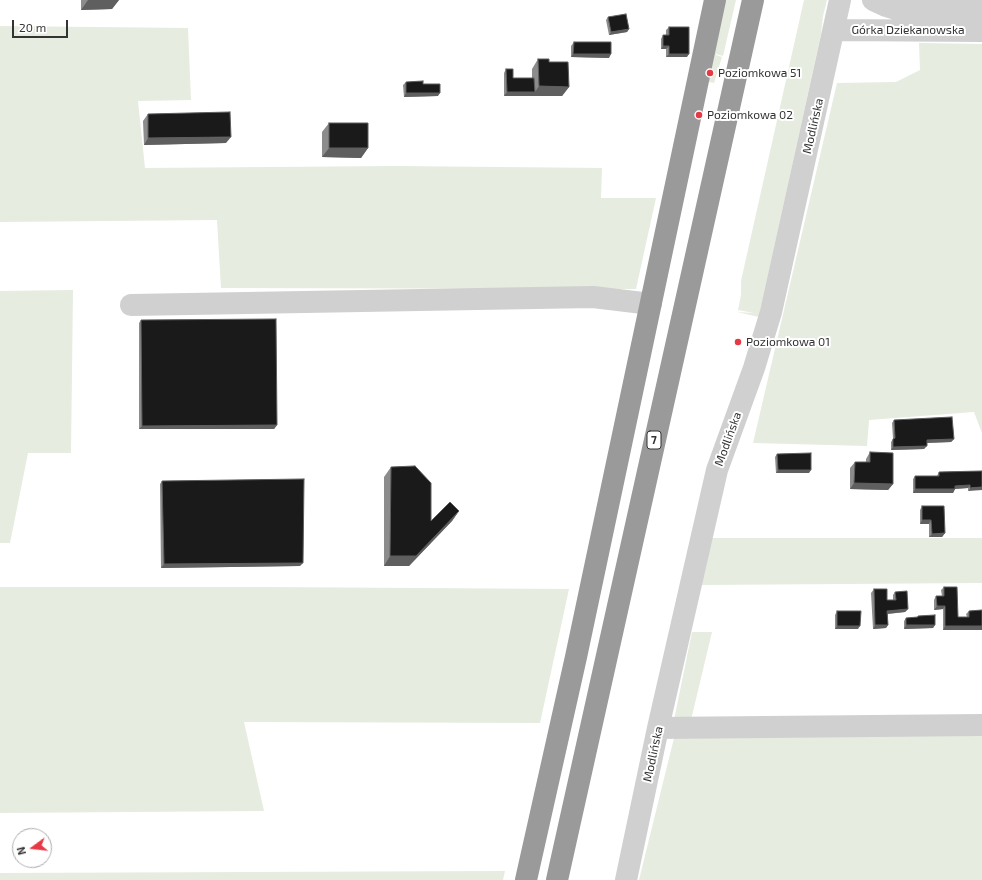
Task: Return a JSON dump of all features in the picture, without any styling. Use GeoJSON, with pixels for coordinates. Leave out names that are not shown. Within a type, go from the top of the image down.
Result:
{"type":"FeatureCollection","features":[{"type":"Feature","properties":{"kind":"highway"},"geometry":{"type":"LineString","coordinates":[[526,880],[576,657],[715,0]]}},
{"type":"Feature","properties":{"kind":"highway","name":"7"},"geometry":{"type":"LineString","coordinates":[[557,880],[753,0]]}},
{"type":"Feature","properties":{"kind":"street","name":"Modlińska"},"geometry":{"type":"LineString","coordinates":[[626,880],[658,728],[717,470],[754,368],[771,312],[840,0]]}},
{"type":"Feature","properties":{"kind":"street"},"geometry":{"type":"LineString","coordinates":[[873,0],[896,9],[982,8]]}},
{"type":"Feature","properties":{"kind":"street","name":"Górka Dziekanowska"},"geometry":{"type":"LineString","coordinates":[[834,30],[982,31]]}},
{"type":"Feature","properties":{"kind":"street"},"geometry":{"type":"LineString","coordinates":[[131,305],[593,297],[651,304]]}},
{"type":"Feature","properties":{"kind":"street"},"geometry":{"type":"LineString","coordinates":[[658,728],[982,726]]}},
{"type":"Feature","properties":{"kind":"shaded area"},"geometry":{"type":"Polygon","coordinates":[[[720,0],[736,0],[723,56],[716,54],[722,57],[714,83],[703,81],[720,0]]]}},
{"type":"Feature","properties":{"kind":"shaded area"},"geometry":{"type":"Polygon","coordinates":[[[804,0],[827,0],[821,34],[759,317],[737,312],[754,313],[738,310],[741,295],[741,281],[804,0]]]}},
{"type":"Feature","properties":{"kind":"shaded area"},"geometry":{"type":"Polygon","coordinates":[[[0,26],[188,28],[191,100],[138,101],[145,168],[396,166],[602,168],[601,198],[656,198],[636,289],[221,288],[217,220],[0,222],[0,26]]]}},
{"type":"Feature","properties":{"kind":"shaded area"},"geometry":{"type":"Polygon","coordinates":[[[919,43],[982,44],[982,433],[974,412],[869,420],[867,446],[753,443],[837,83],[896,82],[920,70],[919,43]]]}},
{"type":"Feature","properties":{"kind":"shaded area"},"geometry":{"type":"Polygon","coordinates":[[[73,290],[71,453],[28,453],[10,543],[0,543],[0,291],[73,290]]]}},
{"type":"Feature","properties":{"kind":"shaded area"},"geometry":{"type":"Polygon","coordinates":[[[710,538],[982,538],[982,583],[701,585],[710,538]]]}},
{"type":"Feature","properties":{"kind":"shaded area"},"geometry":{"type":"Polygon","coordinates":[[[0,587],[569,589],[540,723],[244,722],[264,811],[0,813],[0,587]]]}},
{"type":"Feature","properties":{"kind":"shaded area"},"geometry":{"type":"Polygon","coordinates":[[[692,632],[712,632],[691,720],[674,720],[692,632]]]}},
{"type":"Feature","properties":{"kind":"shaded area"},"geometry":{"type":"Polygon","coordinates":[[[982,733],[982,880],[639,880],[675,734],[982,733]]]}},
{"type":"Feature","properties":{"kind":"shaded area"},"geometry":{"type":"Polygon","coordinates":[[[505,871],[503,880],[0,880],[0,873],[505,871]]]}},
{"type":"Feature","properties":{"kind":"building"},"geometry":{"type":"Polygon","coordinates":[[[626,14],[629,29],[611,32],[608,17],[626,14]]]}},
{"type":"Feature","properties":{"kind":"building"},"geometry":{"type":"Polygon","coordinates":[[[669,27],[689,27],[689,54],[669,54],[669,46],[663,46],[663,35],[669,35],[669,27]]]}},
{"type":"Feature","properties":{"kind":"building"},"geometry":{"type":"Polygon","coordinates":[[[574,42],[611,42],[611,54],[573,54],[574,42]]]}},
{"type":"Feature","properties":{"kind":"building"},"geometry":{"type":"Polygon","coordinates":[[[538,59],[549,59],[549,62],[568,62],[569,87],[539,86],[538,59]]]}},
{"type":"Feature","properties":{"kind":"building"},"geometry":{"type":"Polygon","coordinates":[[[506,69],[513,69],[513,78],[534,78],[535,92],[507,92],[506,69]]]}},
{"type":"Feature","properties":{"kind":"building"},"geometry":{"type":"Polygon","coordinates":[[[423,81],[423,84],[440,84],[440,93],[406,93],[406,82],[423,81]]]}},
{"type":"Feature","properties":{"kind":"building"},"geometry":{"type":"Polygon","coordinates":[[[230,112],[231,137],[148,138],[148,114],[230,112]]]}},
{"type":"Feature","properties":{"kind":"building"},"geometry":{"type":"Polygon","coordinates":[[[329,123],[368,123],[368,148],[329,148],[329,123]]]}},
{"type":"Feature","properties":{"kind":"building"},"geometry":{"type":"Polygon","coordinates":[[[276,319],[277,425],[142,426],[141,320],[276,319]]]}},
{"type":"Feature","properties":{"kind":"building"},"geometry":{"type":"Polygon","coordinates":[[[952,417],[954,439],[927,440],[927,446],[893,447],[893,439],[895,438],[894,420],[952,417]]]}},
{"type":"Feature","properties":{"kind":"building"},"geometry":{"type":"Polygon","coordinates":[[[870,452],[893,453],[893,484],[854,483],[855,462],[870,462],[870,452]]]}},
{"type":"Feature","properties":{"kind":"building"},"geometry":{"type":"Polygon","coordinates":[[[811,453],[811,470],[778,470],[777,454],[811,453]]]}},
{"type":"Feature","properties":{"kind":"building"},"geometry":{"type":"Polygon","coordinates":[[[415,466],[431,483],[431,521],[450,502],[459,511],[416,556],[390,556],[391,467],[415,466]]]}},
{"type":"Feature","properties":{"kind":"building"},"geometry":{"type":"Polygon","coordinates":[[[982,471],[982,487],[970,488],[970,485],[955,486],[955,489],[915,489],[915,476],[939,476],[939,472],[982,471]]]}},
{"type":"Feature","properties":{"kind":"building"},"geometry":{"type":"Polygon","coordinates":[[[304,479],[303,563],[164,564],[162,481],[304,479]]]}},
{"type":"Feature","properties":{"kind":"building"},"geometry":{"type":"Polygon","coordinates":[[[922,506],[944,506],[945,533],[932,534],[931,520],[922,520],[922,506]]]}},
{"type":"Feature","properties":{"kind":"building"},"geometry":{"type":"Polygon","coordinates":[[[944,587],[957,587],[958,617],[969,617],[969,611],[982,610],[982,626],[945,626],[945,606],[937,606],[936,596],[944,596],[944,587]]]}},
{"type":"Feature","properties":{"kind":"building"},"geometry":{"type":"Polygon","coordinates":[[[874,589],[887,589],[887,600],[896,600],[895,592],[907,591],[908,609],[887,611],[888,625],[875,625],[874,589]]]}},
{"type":"Feature","properties":{"kind":"building"},"geometry":{"type":"Polygon","coordinates":[[[837,611],[861,611],[860,626],[837,626],[837,611]]]}},
{"type":"Feature","properties":{"kind":"building"},"geometry":{"type":"Polygon","coordinates":[[[935,615],[935,625],[906,625],[906,618],[935,615]]]}},
{"type":"Feature","properties":{"kind":"place","name":"Poziomkowa 51"},"geometry":{"type":"Point","coordinates":[710,73]}},
{"type":"Feature","properties":{"kind":"place","name":"Poziomkowa 02"},"geometry":{"type":"Point","coordinates":[699,115]}},
{"type":"Feature","properties":{"kind":"place","name":"Poziomkowa 01"},"geometry":{"type":"Point","coordinates":[738,342]}}]}
